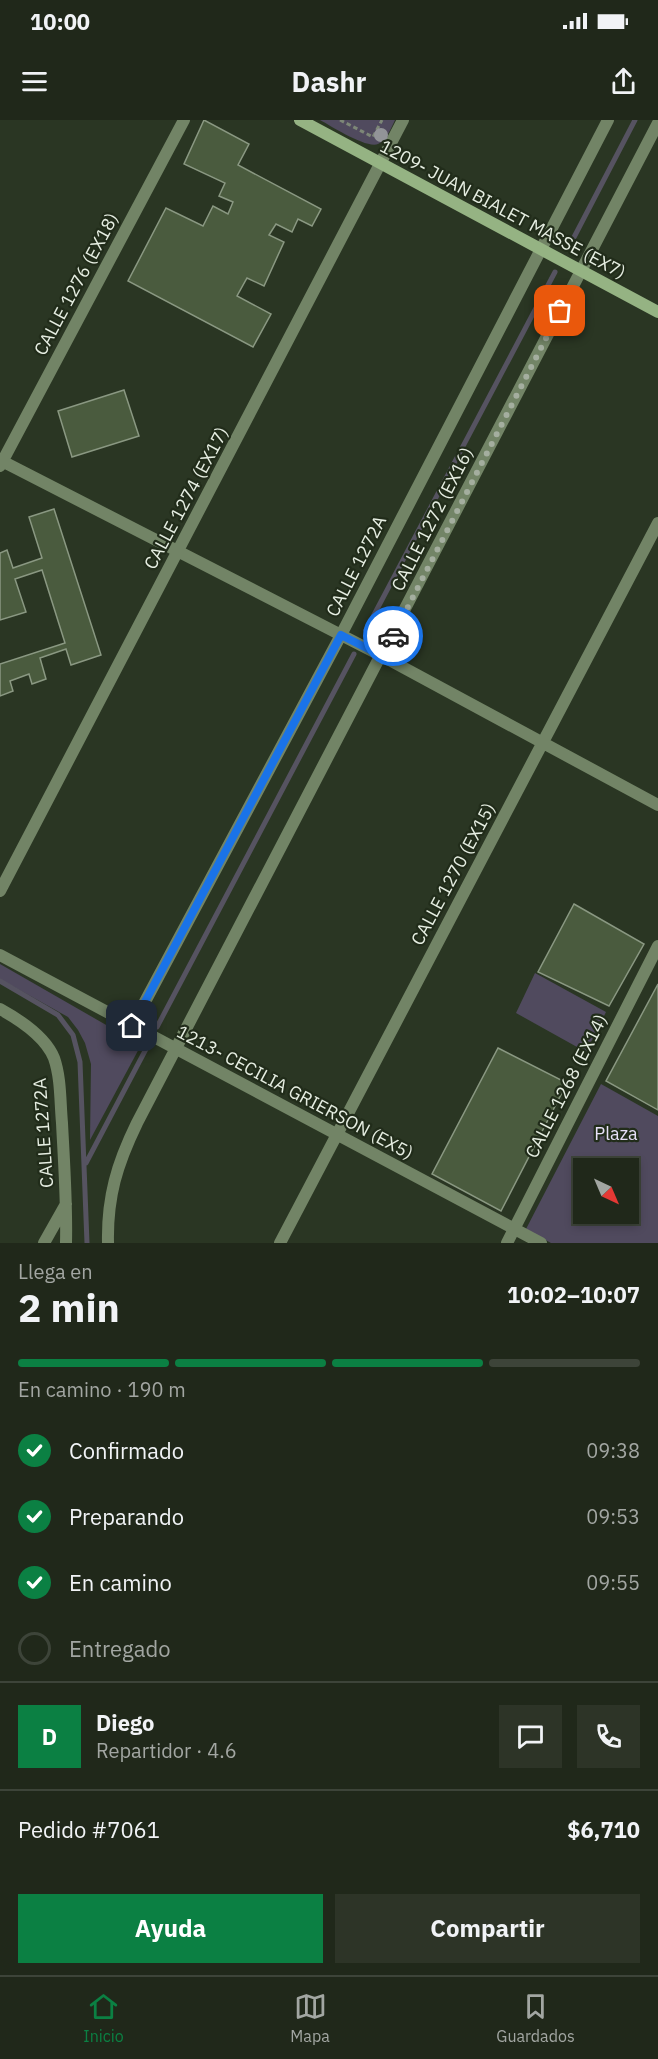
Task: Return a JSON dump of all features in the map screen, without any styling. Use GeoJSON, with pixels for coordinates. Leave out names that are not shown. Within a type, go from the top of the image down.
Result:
{"type":"FeatureCollection","features":[{"type":"Feature","properties":{"kind":"street","name":"CALLE 1276 (EX18)"},"geometry":{"type":"LineString","coordinates":[[1,462],[184,120]]}},
{"type":"Feature","properties":{"kind":"street","name":"1209- JUAN BIALET MASSE (EX7)"},"geometry":{"type":"LineString","coordinates":[[300,120],[658,312]]}},
{"type":"Feature","properties":{"kind":"street","name":"CALLE 1274 (EX17)"},"geometry":{"type":"LineString","coordinates":[[0,891],[403,120]]}},
{"type":"Feature","properties":{"kind":"street","name":"CALLE 1272A"},"geometry":{"type":"LineString","coordinates":[[132,1026],[341,635],[608,120]]}},
{"type":"Feature","properties":{"kind":"street","name":"CALLE 1272 (EX16)"},"geometry":{"type":"LineString","coordinates":[[108,1243],[108,1207],[114,1178],[137,1123],[658,123]]}},
{"type":"Feature","properties":{"kind":"street"},"geometry":{"type":"LineString","coordinates":[[1,462],[382,656],[658,805]]}},
{"type":"Feature","properties":{"kind":"street","name":"CALLE 1270 (EX15)"},"geometry":{"type":"LineString","coordinates":[[280,1243],[658,523]]}},
{"type":"Feature","properties":{"kind":"street","name":"CALLE 1268 (EX14)"},"geometry":{"type":"LineString","coordinates":[[507,1243],[658,946]]}},
{"type":"Feature","properties":{"kind":"street","name":"1213- CECILIA GRIERSON (EX5)"},"geometry":{"type":"LineString","coordinates":[[0,955],[541,1243]]}},
{"type":"Feature","properties":{"kind":"street","name":"CALLE 1272A"},"geometry":{"type":"LineString","coordinates":[[0,1009],[18,1019],[33,1032],[53,1057],[59,1078],[67,1203],[66,1243]]}},
{"type":"Feature","properties":{"kind":"street"},"geometry":{"type":"LineString","coordinates":[[44,1243],[67,1203]]}},
{"type":"Feature","properties":{"kind":"path"},"geometry":{"type":"LineString","coordinates":[[340,120],[373,137],[382,120]]}},
{"type":"Feature","properties":{"kind":"green space"},"geometry":{"type":"Polygon","coordinates":[[[320,120],[395,120],[384,140],[373,145],[349,136],[320,120]]]}},
{"type":"Feature","properties":{"kind":"green space"},"geometry":{"type":"Polygon","coordinates":[[[0,964],[141,1045],[90,1140],[91,1064],[85,1043],[68,1017],[0,979],[0,964]]]}},
{"type":"Feature","properties":{"kind":"green space"},"geometry":{"type":"Polygon","coordinates":[[[535,973],[606,1012],[586,1052],[516,1013],[535,973]]]}},
{"type":"Feature","properties":{"kind":"green space","name":"Plaza"},"geometry":{"type":"Polygon","coordinates":[[[601,1084],[658,1116],[658,1243],[551,1243],[526,1229],[601,1084]]]}},
{"type":"Feature","properties":{"kind":"building"},"geometry":{"type":"Polygon","coordinates":[[[204,120],[249,144],[238,165],[321,209],[312,226],[298,219],[292,232],[276,224],[269,235],[284,242],[264,286],[247,278],[237,296],[271,314],[253,347],[128,281],[166,208],[203,226],[213,206],[228,214],[233,202],[219,196],[225,183],[184,164],[204,120]]]}},
{"type":"Feature","properties":{"kind":"building"},"geometry":{"type":"Polygon","coordinates":[[[124,390],[139,436],[72,457],[58,411],[124,390]]]}},
{"type":"Feature","properties":{"kind":"building"},"geometry":{"type":"Polygon","coordinates":[[[54,509],[101,655],[71,665],[66,649],[40,658],[46,679],[32,684],[29,674],[10,681],[13,691],[0,696],[0,664],[65,643],[42,570],[15,579],[26,612],[0,620],[0,553],[7,550],[13,568],[42,558],[29,517],[54,509]]]}},
{"type":"Feature","properties":{"kind":"building"},"geometry":{"type":"Polygon","coordinates":[[[574,904],[644,944],[609,1006],[538,972],[574,904]]]}},
{"type":"Feature","properties":{"kind":"building"},"geometry":{"type":"Polygon","coordinates":[[[658,984],[658,1110],[606,1081],[658,984]]]}},
{"type":"Feature","properties":{"kind":"building"},"geometry":{"type":"Polygon","coordinates":[[[498,1048],[567,1083],[501,1211],[432,1174],[498,1048]]]}},
{"type":"Feature","properties":{"kind":"waterway"},"geometry":{"type":"LineString","coordinates":[[571,243],[635,120]]}},
{"type":"Feature","properties":{"kind":"waterway"},"geometry":{"type":"LineString","coordinates":[[366,630],[555,272]]}},
{"type":"Feature","properties":{"kind":"waterway"},"geometry":{"type":"LineString","coordinates":[[157,1027],[354,654]]}},
{"type":"Feature","properties":{"kind":"waterway"},"geometry":{"type":"LineString","coordinates":[[0,981],[58,1015],[73,1035],[80,1062],[87,1243]]}},
{"type":"Feature","properties":{"kind":"waterway"},"geometry":{"type":"LineString","coordinates":[[86,1163],[146,1049]]}},
{"type":"Feature","properties":{"kind":"way so far"},"geometry":{"type":"LineString","coordinates":[[393,636],[560,311]]}},
{"type":"Feature","properties":{"kind":"route"},"geometry":{"type":"LineString","coordinates":[[132,1026],[341,635],[382,656],[393,636]]}}]}
